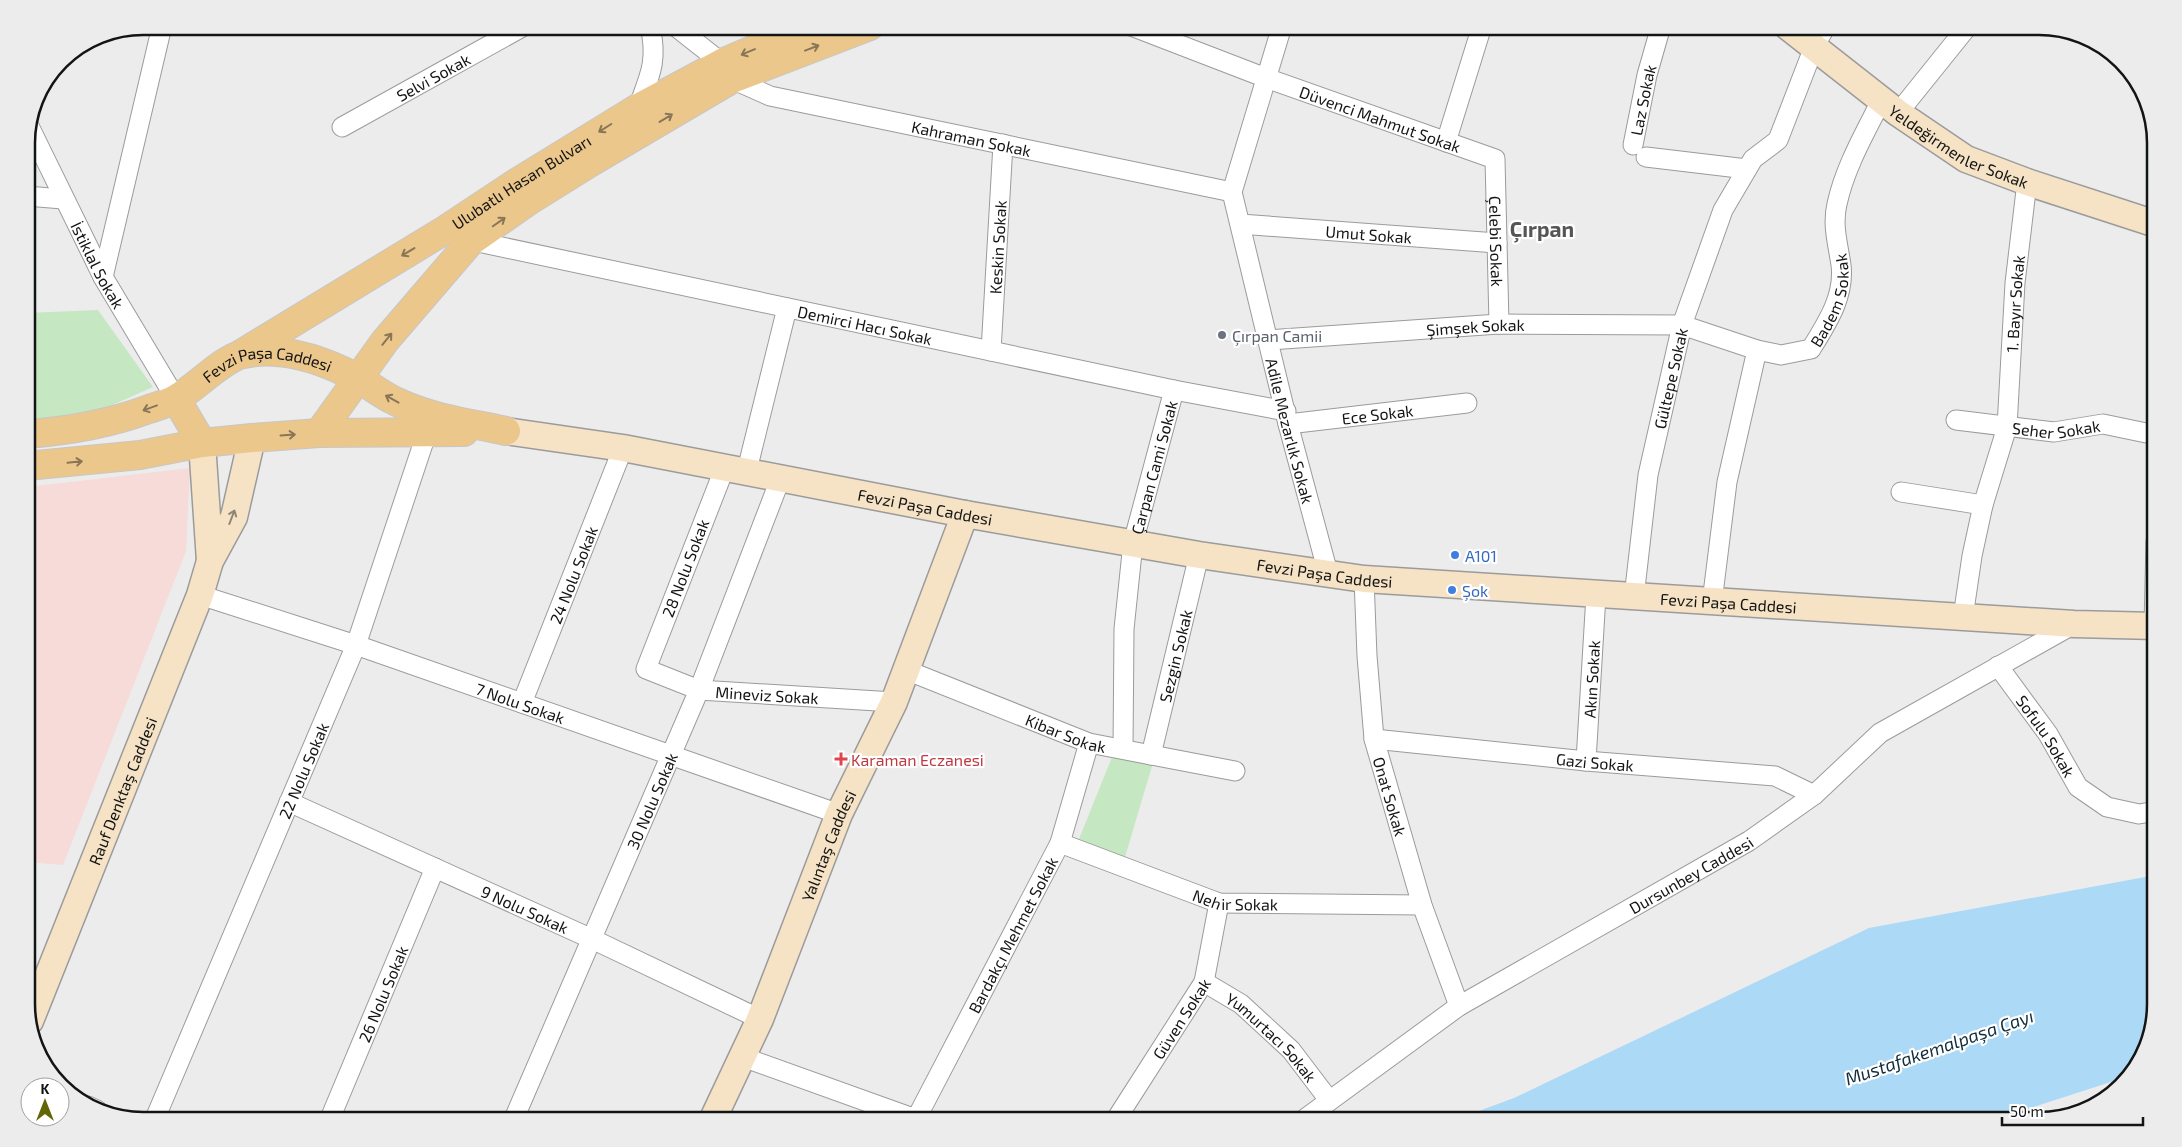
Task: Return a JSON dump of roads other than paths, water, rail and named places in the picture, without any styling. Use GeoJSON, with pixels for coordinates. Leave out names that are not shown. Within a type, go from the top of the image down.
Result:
{"type":"FeatureCollection","features":[{"type":"Feature","properties":{"kind":"main road","name":"Ulubatlı Hasan Bulvarı"},"geometry":{"type":"LineString","coordinates":[[319,433],[357,378],[415,305],[470,242],[727,71],[793,35]]}},
{"type":"Feature","properties":{"kind":"main road","name":"Ulubatlı Hasan Bulvarı"},"geometry":{"type":"LineString","coordinates":[[241,354],[445,230],[516,183],[638,108],[727,71],[841,35]]}},
{"type":"Feature","properties":{"kind":"main road","name":"Yeldeğirmenler Sokak"},"geometry":{"type":"LineString","coordinates":[[1820,37],[1890,106],[1966,159],[2027,182],[2147,221]]}},
{"type":"Feature","properties":{"kind":"main road","name":"Fevzi Paşa Caddesi"},"geometry":{"type":"LineString","coordinates":[[35,433],[65,431],[108,422],[176,399],[210,373],[241,354],[268,351],[327,363],[357,378],[426,422]]}},
{"type":"Feature","properties":{"kind":"main road"},"geometry":{"type":"LineString","coordinates":[[176,399],[202,443],[210,561]]}},
{"type":"Feature","properties":{"kind":"main road","name":"Fevzi Paşa Caddesi"},"geometry":{"type":"LineString","coordinates":[[35,465],[140,455],[202,443],[426,422],[506,431],[623,448],[736,468],[965,514],[1199,555],[1328,572],[1364,579],[2074,624],[2147,626]]}},
{"type":"Feature","properties":{"kind":"main road"},"geometry":{"type":"LineString","coordinates":[[210,561],[234,517],[252,438]]}},
{"type":"Feature","properties":{"kind":"main road","name":"Yalıntaş Caddesi"},"geometry":{"type":"LineString","coordinates":[[716,1112],[760,1019],[839,814],[894,702],[965,514]]}},
{"type":"Feature","properties":{"kind":"main road","name":"Rauf Denktaş Caddesi"},"geometry":{"type":"LineString","coordinates":[[35,1008],[200,595],[210,561]]}},
{"type":"Feature","properties":{"kind":"street"},"geometry":{"type":"LineString","coordinates":[[103,277],[160,35]]}},
{"type":"Feature","properties":{"kind":"street","name":"Selvi Sokak"},"geometry":{"type":"LineString","coordinates":[[342,127],[508,35]]}},
{"type":"Feature","properties":{"kind":"street"},"geometry":{"type":"LineString","coordinates":[[638,108],[653,66],[655,48],[652,35]]}},
{"type":"Feature","properties":{"kind":"street","name":"Kahraman Sokak"},"geometry":{"type":"LineString","coordinates":[[685,35],[727,71],[770,96],[1232,192]]}},
{"type":"Feature","properties":{"kind":"street","name":"Düvenci Mahmut Sokak"},"geometry":{"type":"LineString","coordinates":[[1155,35],[1266,78],[1495,159]]}},
{"type":"Feature","properties":{"kind":"street"},"geometry":{"type":"LineString","coordinates":[[1232,192],[1279,35]]}},
{"type":"Feature","properties":{"kind":"street"},"geometry":{"type":"LineString","coordinates":[[1446,142],[1479,35]]}},
{"type":"Feature","properties":{"kind":"street","name":"Laz Sokak"},"geometry":{"type":"LineString","coordinates":[[1658,35],[1647,75],[1640,151],[1747,169]]}},
{"type":"Feature","properties":{"kind":"street","name":"Badem Sokak"},"geometry":{"type":"LineString","coordinates":[[1682,325],[1757,350],[1781,355],[1811,349],[1838,299],[1841,266],[1835,236],[1837,205],[1851,161],[1890,106],[1959,35]]}},
{"type":"Feature","properties":{"kind":"street","name":"Gültepe Sokak"},"geometry":{"type":"LineString","coordinates":[[1634,597],[1648,475],[1682,325],[1723,210],[1753,159],[1778,140],[1820,37]]}},
{"type":"Feature","properties":{"kind":"street","name":"İstiklal Sokak"},"geometry":{"type":"LineString","coordinates":[[35,139],[103,277],[176,399]]}},
{"type":"Feature","properties":{"kind":"street","name":"Keskin Sokak"},"geometry":{"type":"LineString","coordinates":[[991,352],[1004,144]]}},
{"type":"Feature","properties":{"kind":"street","name":"Çelebi Sokak"},"geometry":{"type":"LineString","coordinates":[[1495,159],[1500,324]]}},
{"type":"Feature","properties":{"kind":"street","name":"1. Bayır Sokak"},"geometry":{"type":"LineString","coordinates":[[1963,617],[1972,556],[1983,505],[2007,427],[2015,283],[2027,182]]}},
{"type":"Feature","properties":{"kind":"street","name":"Adile Mezarlık Sokak"},"geometry":{"type":"LineString","coordinates":[[1232,192],[1287,418],[1328,572]]}},
{"type":"Feature","properties":{"kind":"street"},"geometry":{"type":"LineString","coordinates":[[35,197],[63,199]]}},
{"type":"Feature","properties":{"kind":"street","name":"Umut Sokak"},"geometry":{"type":"LineString","coordinates":[[1240,224],[1497,243]]}},
{"type":"Feature","properties":{"kind":"street","name":"Demirci Hacı Sokak"},"geometry":{"type":"LineString","coordinates":[[445,230],[470,242],[1174,390],[1287,418]]}},
{"type":"Feature","properties":{"kind":"street","name":"28 Nolu Sokak"},"geometry":{"type":"LineString","coordinates":[[646,669],[736,468],[787,308]]}},
{"type":"Feature","properties":{"kind":"street","name":"Şimşek Sokak"},"geometry":{"type":"LineString","coordinates":[[1268,340],[1500,324],[1682,325]]}},
{"type":"Feature","properties":{"kind":"street"},"geometry":{"type":"LineString","coordinates":[[1712,602],[1727,482],[1757,350]]}},
{"type":"Feature","properties":{"kind":"street","name":"Çarpan Cami Sokak"},"geometry":{"type":"LineString","coordinates":[[1133,543],[1174,390]]}},
{"type":"Feature","properties":{"kind":"street","name":"Ece Sokak"},"geometry":{"type":"LineString","coordinates":[[1287,418],[1467,403]]}},
{"type":"Feature","properties":{"kind":"street","name":"Seher Sokak"},"geometry":{"type":"LineString","coordinates":[[1956,420],[2054,432],[2103,424],[2147,433]]}},
{"type":"Feature","properties":{"kind":"street","name":"22 Nolu Sokak"},"geometry":{"type":"LineString","coordinates":[[158,1112],[356,645],[426,422]]}},
{"type":"Feature","properties":{"kind":"street","name":"24 Nolu Sokak"},"geometry":{"type":"LineString","coordinates":[[522,703],[623,448]]}},
{"type":"Feature","properties":{"kind":"street","name":"30 Nolu Sokak"},"geometry":{"type":"LineString","coordinates":[[517,1112],[699,690],[781,477]]}},
{"type":"Feature","properties":{"kind":"street"},"geometry":{"type":"LineString","coordinates":[[1901,492],[1983,505]]}},
{"type":"Feature","properties":{"kind":"street"},"geometry":{"type":"LineString","coordinates":[[1123,749],[1124,629],[1133,543]]}},
{"type":"Feature","properties":{"kind":"street","name":"Sezgin Sokak"},"geometry":{"type":"LineString","coordinates":[[1151,755],[1199,555]]}},
{"type":"Feature","properties":{"kind":"street","name":"Onat Sokak"},"geometry":{"type":"LineString","coordinates":[[1364,579],[1374,739],[1422,905],[1459,1006]]}},
{"type":"Feature","properties":{"kind":"street","name":"7 Nolu Sokak"},"geometry":{"type":"LineString","coordinates":[[200,595],[356,645],[839,814]]}},
{"type":"Feature","properties":{"kind":"street","name":"Akın Sokak"},"geometry":{"type":"LineString","coordinates":[[1586,761],[1596,595]]}},
{"type":"Feature","properties":{"kind":"street","name":"Dursunbey Caddesi"},"geometry":{"type":"LineString","coordinates":[[1313,1112],[1459,1006],[1749,841],[1814,795],[1880,733],[2074,624]]}},
{"type":"Feature","properties":{"kind":"street","name":"Sofulu Sokak"},"geometry":{"type":"LineString","coordinates":[[1998,666],[2048,734],[2078,787],[2107,807],[2139,814],[2147,813]]}},
{"type":"Feature","properties":{"kind":"street","name":"Mineviz Sokak"},"geometry":{"type":"LineString","coordinates":[[646,669],[699,690],[894,702]]}},
{"type":"Feature","properties":{"kind":"street","name":"Kibar Sokak"},"geometry":{"type":"LineString","coordinates":[[906,670],[1089,743],[1235,771]]}},
{"type":"Feature","properties":{"kind":"street","name":"Gazi Sokak"},"geometry":{"type":"LineString","coordinates":[[1374,739],[1586,761],[1729,774],[1775,776],[1814,795]]}},
{"type":"Feature","properties":{"kind":"street","name":"Bardakçı Mehmet Sokak"},"geometry":{"type":"LineString","coordinates":[[914,1112],[1060,843],[1089,743]]}},
{"type":"Feature","properties":{"kind":"street","name":"9 Nolu Sokak"},"geometry":{"type":"LineString","coordinates":[[289,802],[592,939],[760,1019]]}},
{"type":"Feature","properties":{"kind":"street","name":"Nehir Sokak"},"geometry":{"type":"LineString","coordinates":[[1060,843],[1219,902],[1422,905]]}},
{"type":"Feature","properties":{"kind":"street","name":"26 Nolu Sokak"},"geometry":{"type":"LineString","coordinates":[[333,1112],[435,868]]}},
{"type":"Feature","properties":{"kind":"street","name":"Güven Sokak"},"geometry":{"type":"LineString","coordinates":[[1120,1112],[1204,982],[1219,902]]}},
{"type":"Feature","properties":{"kind":"street","name":"Yumurtacı Sokak"},"geometry":{"type":"LineString","coordinates":[[1204,982],[1241,1004],[1291,1050],[1328,1100]]}},
{"type":"Feature","properties":{"kind":"street"},"geometry":{"type":"LineString","coordinates":[[743,1057],[891,1112]]}},
{"type":"Feature","properties":{"kind":"water","name":"Mustafakemalpaşa Çayı"},"geometry":{"type":"Polygon","coordinates":[[[2147,877],[2147,1011],[2145,1025],[2136,1052],[2129,1064],[2114,1081],[2018,1112],[1476,1112],[1514,1098],[1869,928],[2147,877]]]}},
{"type":"Feature","properties":{"kind":"place","name":"Çırpan Camii"},"geometry":{"type":"Point","coordinates":[1222,335]}},
{"type":"Feature","properties":{"kind":"place","name":"A101"},"geometry":{"type":"Point","coordinates":[1455,555]}},
{"type":"Feature","properties":{"kind":"place","name":"Şok"},"geometry":{"type":"Point","coordinates":[1452,590]}},
{"type":"Feature","properties":{"kind":"place","name":"Karaman Eczanesi"},"geometry":{"type":"Point","coordinates":[841,759]}},
{"type":"Feature","properties":{"kind":"district","name":"Çırpan"},"geometry":{"type":"Point","coordinates":[1542,228]}}]}
